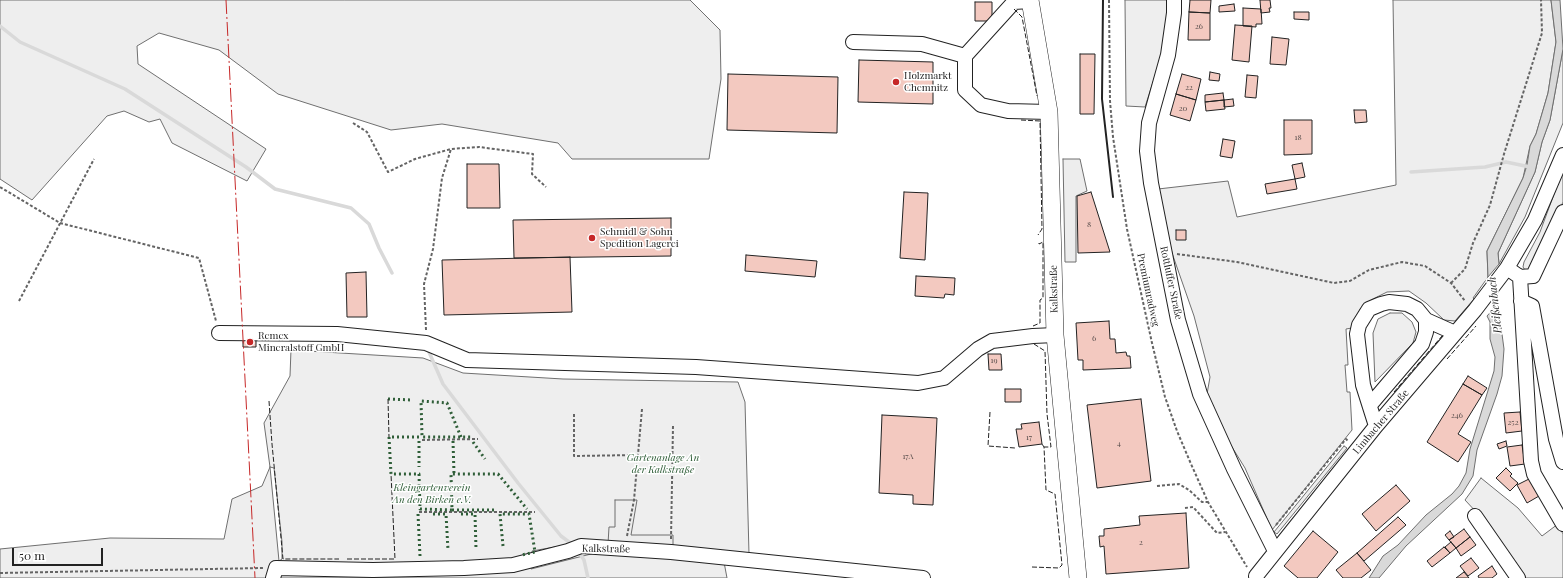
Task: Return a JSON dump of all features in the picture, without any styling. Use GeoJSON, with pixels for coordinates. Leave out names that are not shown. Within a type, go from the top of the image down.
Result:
{"type":"FeatureCollection","features":[{"type":"Feature","properties":{"kind":"main road","name":"Kalkstraße"},"geometry":{"type":"LineString","coordinates":[[1030,0],[1049,112],[1055,335],[1078,578]]}},
{"type":"Feature","properties":{"kind":"street"},"geometry":{"type":"LineString","coordinates":[[1030,0],[1014,2],[965,56],[965,90],[981,105],[1008,111],[1049,112]]}},
{"type":"Feature","properties":{"kind":"street","name":"Rottluffer Straße"},"geometry":{"type":"LineString","coordinates":[[1174,0],[1174,13],[1168,55],[1149,123],[1147,151],[1151,183],[1178,320],[1200,394],[1234,469],[1274,547]]}},
{"type":"Feature","properties":{"kind":"street"},"geometry":{"type":"LineString","coordinates":[[853,42],[922,44],[965,56]]}},
{"type":"Feature","properties":{"kind":"street","name":"Limbacher Straße"},"geometry":{"type":"LineString","coordinates":[[1256,576],[1274,547],[1475,310],[1507,268],[1536,220],[1563,154]]}},
{"type":"Feature","properties":{"kind":"street"},"geometry":{"type":"LineString","coordinates":[[1507,268],[1520,277],[1533,276],[1563,212]]}},
{"type":"Feature","properties":{"kind":"street"},"geometry":{"type":"LineString","coordinates":[[1520,277],[1531,461],[1534,474],[1563,524]]}},
{"type":"Feature","properties":{"kind":"street"},"geometry":{"type":"LineString","coordinates":[[1521,301],[1532,306],[1556,439],[1563,462]]}},
{"type":"Feature","properties":{"kind":"street"},"geometry":{"type":"LineString","coordinates":[[1376,426],[1363,385],[1357,334],[1359,325],[1368,309],[1389,302],[1407,304],[1418,309],[1426,320],[1455,333]]}},
{"type":"Feature","properties":{"kind":"street"},"geometry":{"type":"LineString","coordinates":[[1370,405],[1422,344],[1426,332],[1426,320]]}},
{"type":"Feature","properties":{"kind":"street"},"geometry":{"type":"LineString","coordinates":[[219,333],[337,334],[426,343],[466,360],[696,367],[918,383],[944,378],[978,349],[992,340],[1055,335]]}},
{"type":"Feature","properties":{"kind":"street"},"geometry":{"type":"LineString","coordinates":[[1475,516],[1518,578]]}},
{"type":"Feature","properties":{"kind":"street","name":"Kalkstraße"},"geometry":{"type":"LineString","coordinates":[[275,573],[464,568],[513,565],[574,549],[625,549],[671,552],[923,578]]}},
{"type":"Feature","properties":{"kind":"path","name":"Premiumradweg"},"geometry":{"type":"LineString","coordinates":[[1109,0],[1110,101],[1113,137],[1127,229],[1165,397],[1177,431],[1208,502],[1245,564]]}},
{"type":"Feature","properties":{"kind":"path"},"geometry":{"type":"LineString","coordinates":[[1451,283],[1465,269],[1473,243],[1490,205],[1504,154],[1542,33],[1541,0]]}},
{"type":"Feature","properties":{"kind":"path"},"geometry":{"type":"LineString","coordinates":[[353,124],[367,132],[388,172],[415,159],[451,149],[479,147],[533,154],[532,174],[546,187]]}},
{"type":"Feature","properties":{"kind":"path"},"geometry":{"type":"LineString","coordinates":[[426,343],[424,284],[433,249],[442,178],[451,149]]}},
{"type":"Feature","properties":{"kind":"path"},"geometry":{"type":"LineString","coordinates":[[19,301],[94,159]]}},
{"type":"Feature","properties":{"kind":"path"},"geometry":{"type":"LineString","coordinates":[[0,187],[60,223],[199,258],[219,333]]}},
{"type":"Feature","properties":{"kind":"path"},"geometry":{"type":"LineString","coordinates":[[1164,252],[1236,262],[1334,283],[1350,281],[1369,270],[1402,262],[1426,266],[1451,283],[1467,304],[1475,310]]}},
{"type":"Feature","properties":{"kind":"path"},"geometry":{"type":"LineString","coordinates":[[625,549],[634,500],[642,409]]}},
{"type":"Feature","properties":{"kind":"path"},"geometry":{"type":"LineString","coordinates":[[574,414],[574,456],[638,456]]}},
{"type":"Feature","properties":{"kind":"path"},"geometry":{"type":"LineString","coordinates":[[671,552],[673,426]]}},
{"type":"Feature","properties":{"kind":"path"},"geometry":{"type":"LineString","coordinates":[[422,440],[478,439]]}},
{"type":"Feature","properties":{"kind":"path"},"geometry":{"type":"LineString","coordinates":[[1274,547],[1272,530],[1346,439],[1359,448]]}},
{"type":"Feature","properties":{"kind":"path"},"geometry":{"type":"LineString","coordinates":[[1157,486],[1179,484],[1189,490],[1202,502],[1208,502]]}},
{"type":"Feature","properties":{"kind":"path"},"geometry":{"type":"LineString","coordinates":[[1184,508],[1193,507],[1217,533],[1225,532]]}},
{"type":"Feature","properties":{"kind":"path"},"geometry":{"type":"LineString","coordinates":[[419,512],[535,512]]}},
{"type":"Feature","properties":{"kind":"path"},"geometry":{"type":"LineString","coordinates":[[0,573],[275,573]]}},
{"type":"Feature","properties":{"kind":"green space"},"geometry":{"type":"Polygon","coordinates":[[[0,0],[690,0],[720,30],[721,79],[709,159],[572,159],[558,143],[442,124],[391,130],[278,94],[219,50],[159,33],[137,46],[138,64],[266,149],[247,181],[172,143],[160,119],[149,122],[124,111],[107,116],[32,200],[0,179],[0,0]]]}},
{"type":"Feature","properties":{"kind":"green space"},"geometry":{"type":"Polygon","coordinates":[[[1125,0],[1168,0],[1168,13],[1162,54],[1145,107],[1126,106],[1125,0]]]}},
{"type":"Feature","properties":{"kind":"green space"},"geometry":{"type":"Polygon","coordinates":[[[1393,0],[1551,0],[1556,42],[1548,93],[1536,134],[1530,146],[1523,178],[1487,251],[1488,277],[1473,298],[1474,299],[1455,321],[1444,320],[1426,303],[1409,291],[1387,292],[1371,300],[1361,308],[1353,322],[1352,328],[1346,329],[1348,365],[1345,365],[1347,392],[1350,392],[1352,430],[1272,530],[1245,468],[1222,431],[1207,394],[1210,377],[1194,316],[1172,253],[1158,189],[1228,181],[1237,217],[1396,185],[1393,0]]]}},
{"type":"Feature","properties":{"kind":"green space"},"geometry":{"type":"Polygon","coordinates":[[[1563,49],[1563,123],[1525,217],[1499,264],[1498,253],[1535,172],[1542,142],[1550,120],[1563,49]]]}},
{"type":"Feature","properties":{"kind":"green space"},"geometry":{"type":"Polygon","coordinates":[[[1563,170],[1563,202],[1545,243],[1528,272],[1523,267],[1524,262],[1540,232],[1563,170]]]}},
{"type":"Feature","properties":{"kind":"green space"},"geometry":{"type":"Polygon","coordinates":[[[1390,313],[1402,313],[1412,322],[1416,332],[1413,343],[1375,382],[1373,333],[1378,319],[1390,313]]]}},
{"type":"Feature","properties":{"kind":"green space"},"geometry":{"type":"Polygon","coordinates":[[[291,350],[423,358],[463,373],[563,379],[738,382],[745,402],[749,554],[566,545],[532,551],[531,569],[595,553],[724,562],[727,578],[0,578],[0,549],[110,538],[224,539],[232,499],[262,486],[270,467],[264,423],[290,376],[291,350]],[[270,467],[279,561],[282,559],[282,542],[274,468],[270,467]]]}},
{"type":"Feature","properties":{"kind":"green space"},"geometry":{"type":"Polygon","coordinates":[[[1344,446],[1347,448],[1277,534],[1274,532],[1344,446]]]}},
{"type":"Feature","properties":{"kind":"green space"},"geometry":{"type":"Polygon","coordinates":[[[1481,478],[1518,508],[1542,536],[1558,524],[1563,534],[1563,578],[1524,578],[1478,514],[1465,500],[1481,478]]]}},
{"type":"Feature","properties":{"kind":"shaded area"},"geometry":{"type":"Polygon","coordinates":[[[1551,0],[1560,0],[1563,49],[1550,120],[1542,142],[1535,172],[1498,253],[1499,264],[1488,277],[1487,251],[1523,178],[1530,146],[1536,134],[1548,93],[1556,42],[1551,0]]]}},
{"type":"Feature","properties":{"kind":"shaded area"},"geometry":{"type":"Polygon","coordinates":[[[1063,159],[1080,159],[1087,191],[1076,196],[1076,262],[1065,262],[1063,159]]]}},
{"type":"Feature","properties":{"kind":"shaded area"},"geometry":{"type":"Polygon","coordinates":[[[1498,304],[1504,349],[1502,376],[1477,450],[1473,476],[1462,494],[1406,546],[1379,578],[1369,578],[1383,556],[1398,545],[1426,515],[1452,494],[1459,486],[1466,473],[1470,449],[1494,371],[1495,357],[1490,339],[1490,322],[1487,316],[1498,304]]]}},
{"type":"Feature","properties":{"kind":"shaded area"},"geometry":{"type":"Polygon","coordinates":[[[615,500],[637,500],[631,535],[673,535],[673,548],[608,544],[609,527],[615,527],[615,500]]]}},
{"type":"Feature","properties":{"kind":"building"},"geometry":{"type":"Polygon","coordinates":[[[1190,0],[1211,0],[1210,13],[1189,12],[1190,0]]]}},
{"type":"Feature","properties":{"kind":"building"},"geometry":{"type":"Polygon","coordinates":[[[1260,0],[1270,0],[1270,12],[1261,13],[1260,0]]]}},
{"type":"Feature","properties":{"kind":"building"},"geometry":{"type":"Polygon","coordinates":[[[975,2],[992,2],[992,21],[975,21],[975,2]]]}},
{"type":"Feature","properties":{"kind":"building"},"geometry":{"type":"Polygon","coordinates":[[[1234,4],[1235,11],[1219,12],[1219,6],[1234,4]]]}},
{"type":"Feature","properties":{"kind":"building"},"geometry":{"type":"Polygon","coordinates":[[[1243,8],[1261,9],[1262,24],[1256,24],[1256,27],[1243,26],[1243,8]]]}},
{"type":"Feature","properties":{"kind":"building"},"geometry":{"type":"Polygon","coordinates":[[[1189,12],[1210,13],[1210,40],[1188,40],[1189,12]]]}},
{"type":"Feature","properties":{"kind":"building"},"geometry":{"type":"Polygon","coordinates":[[[1294,12],[1309,12],[1309,20],[1294,19],[1294,12]]]}},
{"type":"Feature","properties":{"kind":"building"},"geometry":{"type":"Polygon","coordinates":[[[1235,25],[1252,26],[1249,62],[1232,60],[1235,25]]]}},
{"type":"Feature","properties":{"kind":"building"},"geometry":{"type":"Polygon","coordinates":[[[1272,37],[1289,39],[1286,65],[1270,64],[1272,37]]]}},
{"type":"Feature","properties":{"kind":"building"},"geometry":{"type":"Polygon","coordinates":[[[1080,54],[1095,54],[1094,114],[1080,114],[1080,54]]]}},
{"type":"Feature","properties":{"kind":"building","name":"Holzmarkt Chemnitz"},"geometry":{"type":"Polygon","coordinates":[[[859,60],[933,62],[933,104],[858,102],[859,60]]]}},
{"type":"Feature","properties":{"kind":"building"},"geometry":{"type":"Polygon","coordinates":[[[1210,72],[1220,74],[1219,81],[1209,80],[1210,72]]]}},
{"type":"Feature","properties":{"kind":"building"},"geometry":{"type":"Polygon","coordinates":[[[728,74],[838,77],[837,133],[727,130],[728,74]]]}},
{"type":"Feature","properties":{"kind":"building"},"geometry":{"type":"Polygon","coordinates":[[[1182,74],[1201,79],[1196,100],[1176,94],[1182,74]]]}},
{"type":"Feature","properties":{"kind":"building"},"geometry":{"type":"Polygon","coordinates":[[[1247,75],[1258,76],[1256,98],[1245,97],[1247,75]]]}},
{"type":"Feature","properties":{"kind":"building"},"geometry":{"type":"Polygon","coordinates":[[[1223,93],[1224,100],[1205,102],[1205,95],[1223,93]]]}},
{"type":"Feature","properties":{"kind":"building"},"geometry":{"type":"Polygon","coordinates":[[[1176,94],[1196,100],[1190,121],[1170,115],[1176,94]]]}},
{"type":"Feature","properties":{"kind":"building"},"geometry":{"type":"Polygon","coordinates":[[[1233,99],[1234,106],[1224,107],[1224,100],[1233,99]]]}},
{"type":"Feature","properties":{"kind":"building"},"geometry":{"type":"Polygon","coordinates":[[[1224,100],[1225,109],[1206,111],[1205,102],[1224,100]]]}},
{"type":"Feature","properties":{"kind":"building"},"geometry":{"type":"Polygon","coordinates":[[[1354,110],[1366,110],[1367,122],[1355,123],[1354,110]]]}},
{"type":"Feature","properties":{"kind":"building"},"geometry":{"type":"Polygon","coordinates":[[[1284,120],[1312,120],[1312,154],[1284,155],[1284,120]]]}},
{"type":"Feature","properties":{"kind":"building"},"geometry":{"type":"Polygon","coordinates":[[[1223,139],[1235,141],[1232,158],[1220,156],[1223,139]]]}},
{"type":"Feature","properties":{"kind":"building"},"geometry":{"type":"Polygon","coordinates":[[[1302,163],[1305,177],[1295,179],[1292,165],[1302,163]]]}},
{"type":"Feature","properties":{"kind":"building"},"geometry":{"type":"Polygon","coordinates":[[[467,164],[499,164],[500,208],[467,208],[467,164]]]}},
{"type":"Feature","properties":{"kind":"building"},"geometry":{"type":"Polygon","coordinates":[[[1295,179],[1297,189],[1267,194],[1265,184],[1295,179]]]}},
{"type":"Feature","properties":{"kind":"building"},"geometry":{"type":"Polygon","coordinates":[[[904,192],[928,193],[925,260],[900,258],[904,192]]]}},
{"type":"Feature","properties":{"kind":"building"},"geometry":{"type":"Polygon","coordinates":[[[1091,192],[1110,252],[1078,253],[1077,196],[1091,192]]]}},
{"type":"Feature","properties":{"kind":"building","name":"Schmidl & Sohn Spedition Lagerei"},"geometry":{"type":"Polygon","coordinates":[[[671,218],[671,256],[514,258],[513,220],[671,218]]]}},
{"type":"Feature","properties":{"kind":"building"},"geometry":{"type":"Polygon","coordinates":[[[1176,230],[1186,230],[1186,240],[1176,240],[1176,230]]]}},
{"type":"Feature","properties":{"kind":"building"},"geometry":{"type":"Polygon","coordinates":[[[746,255],[817,261],[815,277],[745,271],[746,255]]]}},
{"type":"Feature","properties":{"kind":"building"},"geometry":{"type":"Polygon","coordinates":[[[570,257],[572,312],[444,315],[442,260],[570,257]]]}},
{"type":"Feature","properties":{"kind":"building"},"geometry":{"type":"Polygon","coordinates":[[[366,272],[367,317],[347,317],[346,273],[366,272]]]}},
{"type":"Feature","properties":{"kind":"building"},"geometry":{"type":"Polygon","coordinates":[[[916,276],[955,278],[954,295],[945,294],[944,298],[915,296],[916,276]]]}},
{"type":"Feature","properties":{"kind":"building"},"geometry":{"type":"Polygon","coordinates":[[[1109,321],[1110,339],[1115,339],[1116,353],[1126,352],[1127,356],[1130,356],[1131,368],[1083,370],[1083,360],[1078,360],[1076,323],[1109,321]]]}},
{"type":"Feature","properties":{"kind":"building","name":"Remex Mineralstoff GmbH"},"geometry":{"type":"Polygon","coordinates":[[[243,338],[256,338],[256,347],[243,347],[243,338]]]}},
{"type":"Feature","properties":{"kind":"building"},"geometry":{"type":"Polygon","coordinates":[[[988,354],[1001,354],[1002,370],[989,370],[988,354]]]}},
{"type":"Feature","properties":{"kind":"building"},"geometry":{"type":"Polygon","coordinates":[[[1468,376],[1487,388],[1482,395],[1463,384],[1468,376]]]}},
{"type":"Feature","properties":{"kind":"building"},"geometry":{"type":"Polygon","coordinates":[[[1463,384],[1482,395],[1458,434],[1471,442],[1458,462],[1427,442],[1463,384]]]}},
{"type":"Feature","properties":{"kind":"building"},"geometry":{"type":"Polygon","coordinates":[[[1005,389],[1021,389],[1021,402],[1005,402],[1005,389]]]}},
{"type":"Feature","properties":{"kind":"building"},"geometry":{"type":"Polygon","coordinates":[[[1141,399],[1151,481],[1097,488],[1087,405],[1141,399]]]}},
{"type":"Feature","properties":{"kind":"building"},"geometry":{"type":"Polygon","coordinates":[[[1520,412],[1522,431],[1506,433],[1504,413],[1520,412]]]}},
{"type":"Feature","properties":{"kind":"building"},"geometry":{"type":"Polygon","coordinates":[[[882,415],[937,418],[933,505],[913,504],[913,495],[879,493],[882,415]]]}},
{"type":"Feature","properties":{"kind":"building"},"geometry":{"type":"Polygon","coordinates":[[[1039,422],[1042,444],[1019,447],[1016,429],[1022,429],[1021,424],[1039,422]]]}},
{"type":"Feature","properties":{"kind":"building"},"geometry":{"type":"Polygon","coordinates":[[[1506,441],[1507,446],[1499,449],[1497,444],[1506,441]]]}},
{"type":"Feature","properties":{"kind":"building"},"geometry":{"type":"Polygon","coordinates":[[[1522,445],[1525,464],[1510,466],[1507,447],[1522,445]]]}},
{"type":"Feature","properties":{"kind":"building"},"geometry":{"type":"Polygon","coordinates":[[[1506,468],[1512,474],[1510,476],[1518,483],[1510,491],[1496,478],[1506,468]]]}},
{"type":"Feature","properties":{"kind":"building"},"geometry":{"type":"Polygon","coordinates":[[[1529,479],[1539,496],[1527,503],[1517,485],[1529,479]]]}},
{"type":"Feature","properties":{"kind":"building"},"geometry":{"type":"Polygon","coordinates":[[[1396,485],[1410,501],[1376,531],[1362,514],[1396,485]]]}},
{"type":"Feature","properties":{"kind":"building"},"geometry":{"type":"Polygon","coordinates":[[[1186,513],[1189,568],[1106,574],[1104,546],[1100,547],[1099,536],[1104,536],[1104,529],[1140,525],[1139,516],[1186,513]]]}},
{"type":"Feature","properties":{"kind":"building"},"geometry":{"type":"Polygon","coordinates":[[[1398,517],[1406,525],[1364,561],[1357,553],[1398,517]]]}},
{"type":"Feature","properties":{"kind":"building"},"geometry":{"type":"Polygon","coordinates":[[[1464,529],[1470,537],[1456,548],[1449,540],[1464,529]]]}},
{"type":"Feature","properties":{"kind":"building"},"geometry":{"type":"Polygon","coordinates":[[[1313,531],[1338,552],[1317,578],[1298,578],[1284,566],[1313,531]]]}},
{"type":"Feature","properties":{"kind":"building"},"geometry":{"type":"Polygon","coordinates":[[[1450,531],[1454,537],[1449,540],[1445,535],[1450,531]]]}},
{"type":"Feature","properties":{"kind":"building"},"geometry":{"type":"Polygon","coordinates":[[[1470,537],[1476,545],[1461,556],[1456,548],[1470,537]]]}},
{"type":"Feature","properties":{"kind":"building"},"geometry":{"type":"Polygon","coordinates":[[[1451,542],[1456,548],[1450,553],[1445,547],[1451,542]]]}},
{"type":"Feature","properties":{"kind":"building"},"geometry":{"type":"Polygon","coordinates":[[[1444,547],[1450,553],[1432,567],[1427,561],[1444,547]]]}},
{"type":"Feature","properties":{"kind":"building"},"geometry":{"type":"Polygon","coordinates":[[[1357,553],[1371,570],[1361,578],[1343,578],[1336,570],[1357,553]]]}},
{"type":"Feature","properties":{"kind":"building"},"geometry":{"type":"Polygon","coordinates":[[[1471,558],[1479,568],[1468,576],[1460,566],[1471,558]]]}},
{"type":"Feature","properties":{"kind":"building"},"geometry":{"type":"Polygon","coordinates":[[[1492,566],[1497,574],[1492,578],[1479,578],[1478,576],[1492,566]]]}},
{"type":"Feature","properties":{"kind":"building"},"geometry":{"type":"Polygon","coordinates":[[[1464,572],[1469,578],[1456,578],[1464,572]]]}},
{"type":"Feature","properties":{"kind":"waterway"},"geometry":{"type":"LineString","coordinates":[[0,26],[20,42],[125,89],[246,167],[275,189],[351,208],[369,224],[392,273]]}},
{"type":"Feature","properties":{"kind":"waterway"},"geometry":{"type":"LineString","coordinates":[[1411,172],[1485,167],[1506,162],[1530,167]]}},
{"type":"Feature","properties":{"kind":"waterway","name":"Pleißenbach"},"geometry":{"type":"LineString","coordinates":[[1493,294],[1494,311]]}},
{"type":"Feature","properties":{"kind":"waterway"},"geometry":{"type":"LineString","coordinates":[[429,352],[443,384],[518,483],[561,536],[573,545]]}},
{"type":"Feature","properties":{"kind":"waterway"},"geometry":{"type":"LineString","coordinates":[[578,551],[584,560],[588,578]]}},
{"type":"Feature","properties":{"kind":"hedge"},"geometry":{"type":"LineString","coordinates":[[388,399],[413,400]]}},
{"type":"Feature","properties":{"kind":"hedge"},"geometry":{"type":"LineString","coordinates":[[461,437],[447,403],[421,401],[422,437],[471,437]]}},
{"type":"Feature","properties":{"kind":"hedge"},"geometry":{"type":"LineString","coordinates":[[419,437],[389,437],[391,474],[419,474],[420,509],[452,510],[451,474],[498,474],[527,509]]}},
{"type":"Feature","properties":{"kind":"hedge"},"geometry":{"type":"LineString","coordinates":[[419,441],[419,467]]}},
{"type":"Feature","properties":{"kind":"hedge"},"geometry":{"type":"LineString","coordinates":[[453,441],[454,474]]}},
{"type":"Feature","properties":{"kind":"hedge"},"geometry":{"type":"LineString","coordinates":[[473,442],[485,459]]}},
{"type":"Feature","properties":{"kind":"hedge"},"geometry":{"type":"LineString","coordinates":[[452,510],[494,510]]}},
{"type":"Feature","properties":{"kind":"hedge"},"geometry":{"type":"LineString","coordinates":[[418,514],[420,556]]}},
{"type":"Feature","properties":{"kind":"hedge"},"geometry":{"type":"LineString","coordinates":[[433,514],[446,514],[448,550]]}},
{"type":"Feature","properties":{"kind":"hedge"},"geometry":{"type":"LineString","coordinates":[[461,514],[475,514],[476,549]]}},
{"type":"Feature","properties":{"kind":"hedge"},"geometry":{"type":"LineString","coordinates":[[503,546],[500,514],[529,514],[535,552],[522,555]]}},
{"type":"Feature","properties":{"kind":"fence"},"geometry":{"type":"LineString","coordinates":[[1014,9],[1022,17],[1037,96]]}},
{"type":"Feature","properties":{"kind":"fence"},"geometry":{"type":"LineString","coordinates":[[1021,120],[1040,121],[1042,229],[1038,235]]}},
{"type":"Feature","properties":{"kind":"fence"},"geometry":{"type":"LineString","coordinates":[[1033,326],[1040,323],[1040,300],[1043,298],[1043,242],[1039,243]]}},
{"type":"Feature","properties":{"kind":"fence"},"geometry":{"type":"LineString","coordinates":[[1447,359],[1476,326]]}},
{"type":"Feature","properties":{"kind":"fence"},"geometry":{"type":"LineString","coordinates":[[1394,392],[1442,336]]}},
{"type":"Feature","properties":{"kind":"fence"},"geometry":{"type":"LineString","coordinates":[[1034,344],[1045,351],[1047,414],[1051,447],[1044,447]]}},
{"type":"Feature","properties":{"kind":"fence"},"geometry":{"type":"LineString","coordinates":[[388,399],[389,437]]}},
{"type":"Feature","properties":{"kind":"fence"},"geometry":{"type":"LineString","coordinates":[[269,401],[283,559],[339,559]]}},
{"type":"Feature","properties":{"kind":"fence"},"geometry":{"type":"LineString","coordinates":[[990,412],[988,446],[1015,448]]}},
{"type":"Feature","properties":{"kind":"fence"},"geometry":{"type":"LineString","coordinates":[[1032,567],[1059,568],[1062,565],[1055,494],[1046,490],[1044,447],[1042,444]]}},
{"type":"Feature","properties":{"kind":"fence"},"geometry":{"type":"LineString","coordinates":[[347,559],[395,559],[391,474]]}},
{"type":"Feature","properties":{"kind":"wall"},"geometry":{"type":"LineString","coordinates":[[1103,0],[1102,99],[1113,197]]}},
{"type":"Feature","properties":{"kind":"power"},"geometry":{"type":"LineString","coordinates":[[226,0],[255,578]]}},
{"type":"Feature","properties":{"kind":"place","name":"Holzmarkt Chemnitz"},"geometry":{"type":"Point","coordinates":[896,82]}},
{"type":"Feature","properties":{"kind":"place","name":"Schmidl & Sohn Spedition Lagerei"},"geometry":{"type":"Point","coordinates":[592,238]}},
{"type":"Feature","properties":{"kind":"place","name":"Remex Mineralstoff GmbH"},"geometry":{"type":"Point","coordinates":[250,342]}},
{"type":"Feature","properties":{"kind":"park label","name":"Gartenanlage An der Kalkstraße"},"geometry":{"type":"Point","coordinates":[663,464]}},
{"type":"Feature","properties":{"kind":"park label","name":"Kleingartenverein An den Birken e.V."},"geometry":{"type":"Point","coordinates":[432,494]}}]}
